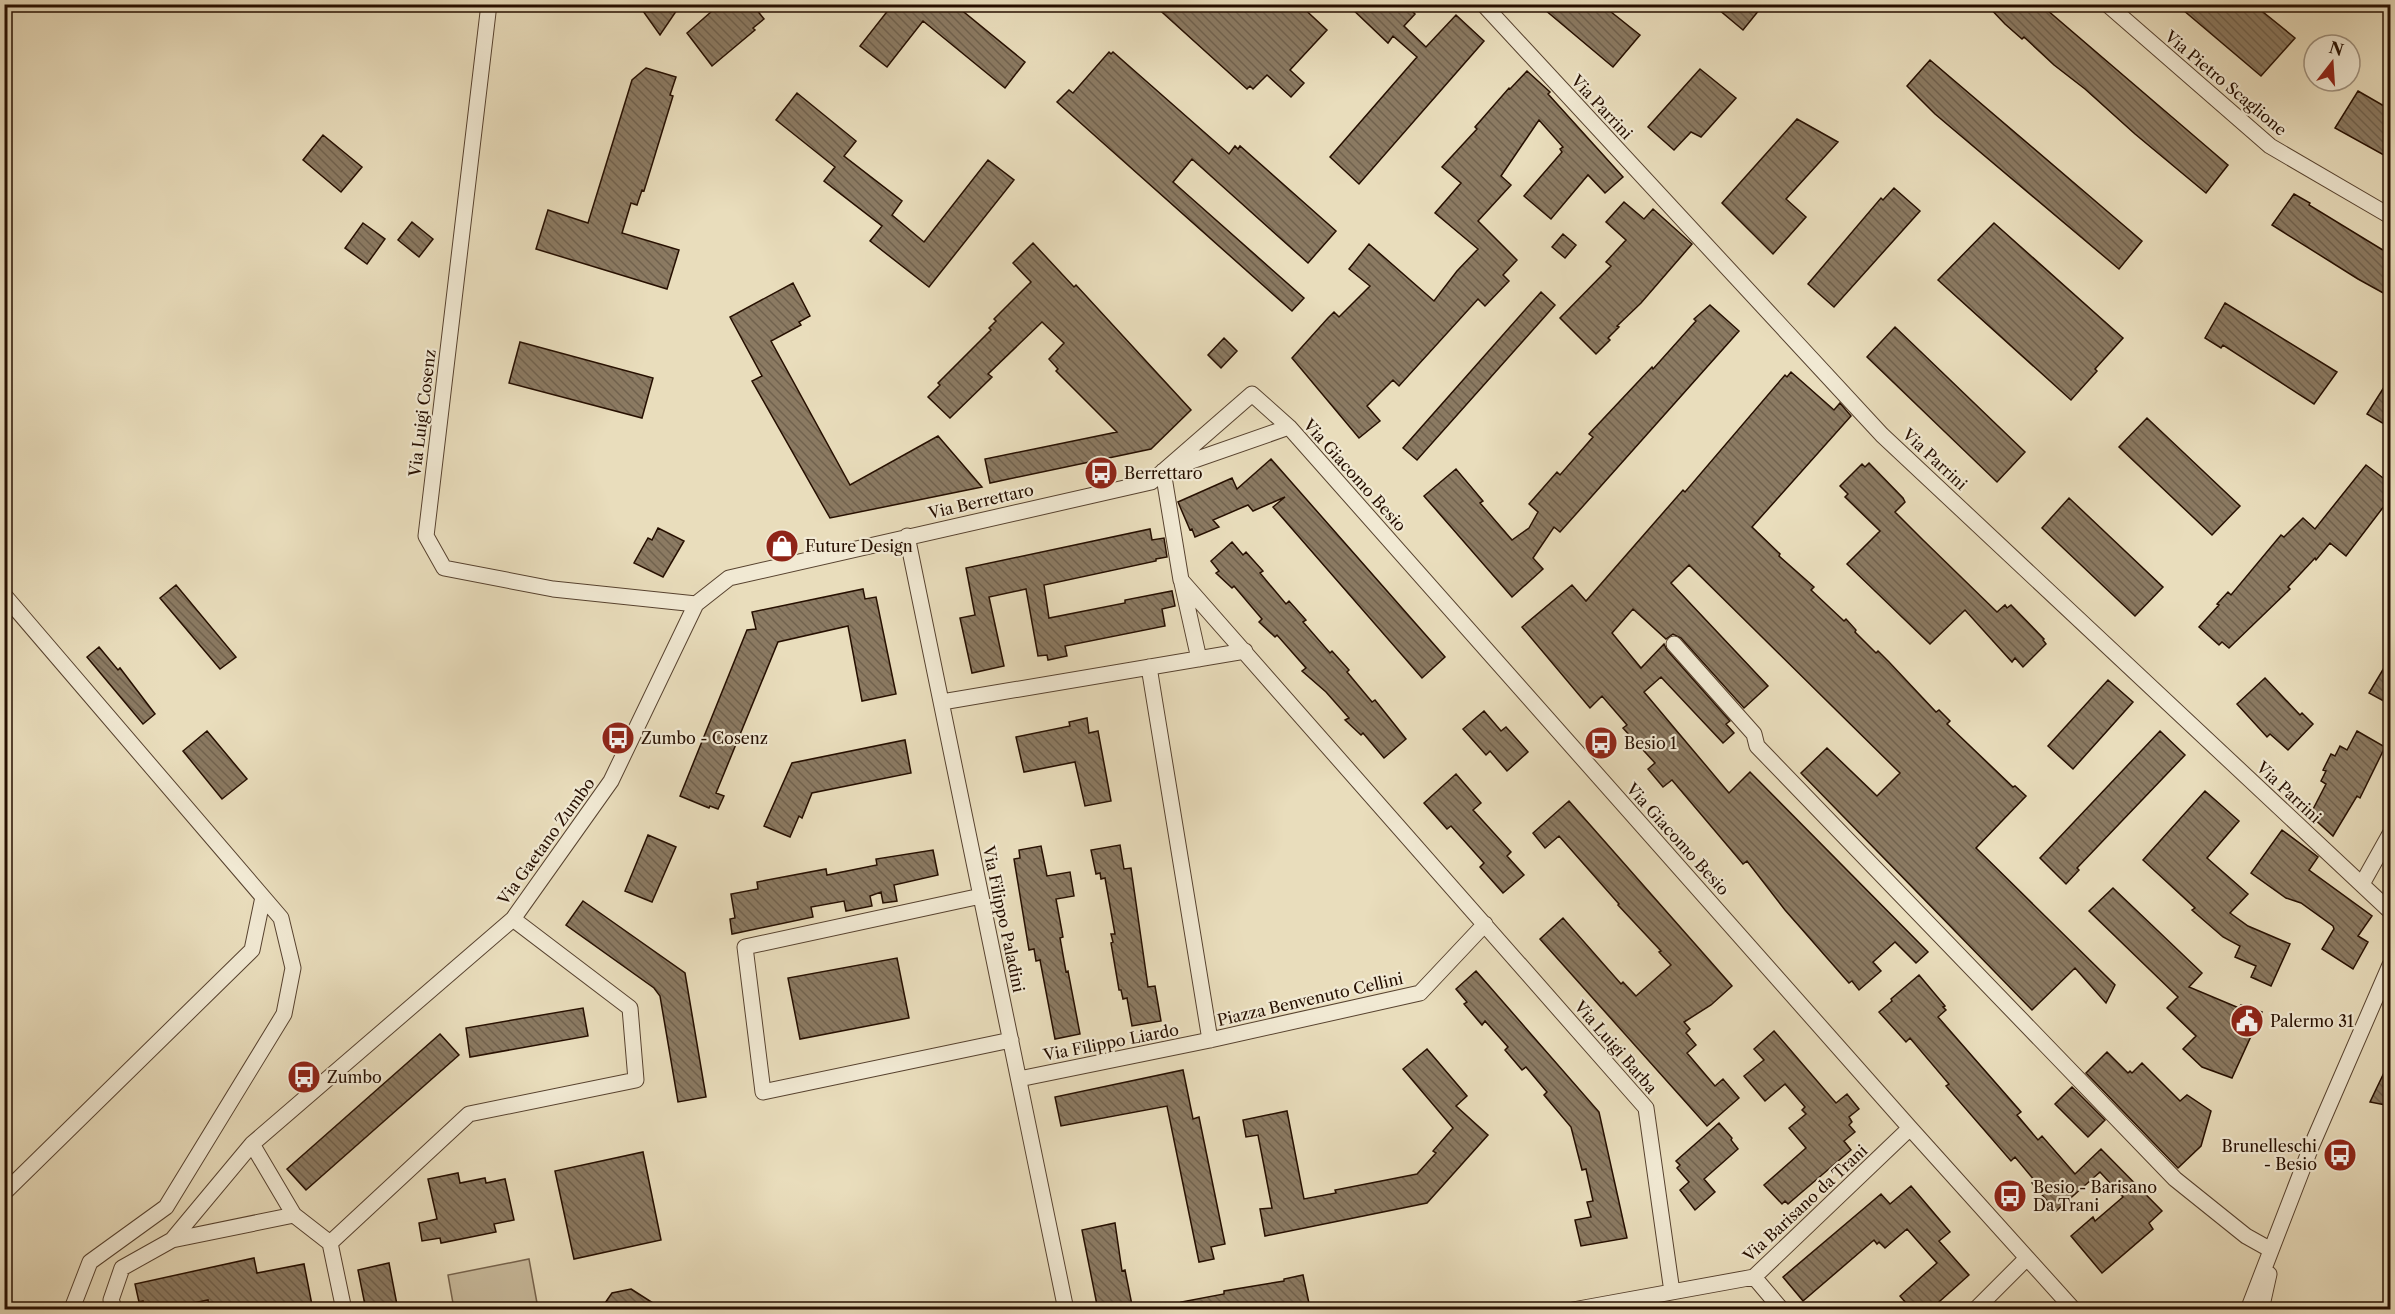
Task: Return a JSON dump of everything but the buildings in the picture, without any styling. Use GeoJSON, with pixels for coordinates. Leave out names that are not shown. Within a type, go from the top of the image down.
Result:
{"type":"FeatureCollection","features":[{"type":"Feature","properties":{"kind":"street","name":"Via Luigi Cosenz"},"geometry":{"type":"LineString","coordinates":[[489,4],[426,536],[444,568],[553,589],[696,604]]}},
{"type":"Feature","properties":{"kind":"street","name":"Via Parrini"},"geometry":{"type":"LineString","coordinates":[[1483,4],[1882,435],[2391,911]]}},
{"type":"Feature","properties":{"kind":"street","name":"Via Pietro Scaglione"},"geometry":{"type":"LineString","coordinates":[[2107,4],[2270,146],[2391,216]]}},
{"type":"Feature","properties":{"kind":"street","name":"Via Berrettaro"},"geometry":{"type":"LineString","coordinates":[[696,604],[729,578],[1151,482],[1252,394]]}},
{"type":"Feature","properties":{"kind":"street","name":"Via Giacomo Besio"},"geometry":{"type":"LineString","coordinates":[[1252,394],[1289,427],[2074,1310]]}},
{"type":"Feature","properties":{"kind":"street"},"geometry":{"type":"LineString","coordinates":[[1199,659],[1181,580],[1163,471],[1289,427]]}},
{"type":"Feature","properties":{"kind":"street","name":"Via Filippo Paladini"},"geometry":{"type":"LineString","coordinates":[[908,536],[1066,1310]]}},
{"type":"Feature","properties":{"kind":"street"},"geometry":{"type":"LineString","coordinates":[[1181,580],[1485,924]]}},
{"type":"Feature","properties":{"kind":"street"},"geometry":{"type":"LineString","coordinates":[[4,594],[281,918],[293,968],[284,1014],[166,1207],[90,1262],[73,1306],[74,1310]]}},
{"type":"Feature","properties":{"kind":"street","name":"Via Gaetano Zumbo"},"geometry":{"type":"LineString","coordinates":[[172,1240],[252,1144],[513,919],[611,781],[696,604]]}},
{"type":"Feature","properties":{"kind":"street"},"geometry":{"type":"LineString","coordinates":[[1674,644],[1754,735],[1757,746],[2175,1179],[2246,1236],[2271,1250]]}},
{"type":"Feature","properties":{"kind":"street"},"geometry":{"type":"LineString","coordinates":[[942,702],[1245,651]]}},
{"type":"Feature","properties":{"kind":"street","name":"Piazza Benvenuto Cellini"},"geometry":{"type":"LineString","coordinates":[[1149,667],[1210,1040],[1420,993],[1485,924]]}},
{"type":"Feature","properties":{"kind":"street"},"geometry":{"type":"LineString","coordinates":[[2362,884],[2391,834]]}},
{"type":"Feature","properties":{"kind":"street"},"geometry":{"type":"LineString","coordinates":[[981,896],[745,947],[763,1092],[1011,1040]]}},
{"type":"Feature","properties":{"kind":"street"},"geometry":{"type":"LineString","coordinates":[[4,1193],[252,950],[263,897]]}},
{"type":"Feature","properties":{"kind":"street"},"geometry":{"type":"LineString","coordinates":[[330,1243],[469,1114],[636,1080],[630,1008],[513,919]]}},
{"type":"Feature","properties":{"kind":"street","name":"Via Luigi Barba"},"geometry":{"type":"LineString","coordinates":[[1485,924],[1646,1108],[1672,1292]]}},
{"type":"Feature","properties":{"kind":"street"},"geometry":{"type":"LineString","coordinates":[[2248,1310],[2311,1147],[2391,965]]}},
{"type":"Feature","properties":{"kind":"street","name":"Via Filippo Liardo"},"geometry":{"type":"LineString","coordinates":[[1019,1078],[1210,1040]]}},
{"type":"Feature","properties":{"kind":"street","name":"Via Barisano da Trani"},"geometry":{"type":"LineString","coordinates":[[1574,1310],[1754,1277],[1910,1128]]}},
{"type":"Feature","properties":{"kind":"street"},"geometry":{"type":"LineString","coordinates":[[252,1144],[294,1215],[330,1243],[344,1310]]}},
{"type":"Feature","properties":{"kind":"street"},"geometry":{"type":"LineString","coordinates":[[116,1310],[111,1300],[122,1268],[172,1240],[294,1215]]}},
{"type":"Feature","properties":{"kind":"street"},"geometry":{"type":"LineString","coordinates":[[2261,1310],[2269,1281],[2271,1250]]}},
{"type":"Feature","properties":{"kind":"street"},"geometry":{"type":"LineString","coordinates":[[1975,1310],[2027,1258]]}},
{"type":"Feature","properties":{"kind":"street"},"geometry":{"type":"LineString","coordinates":[[1754,1277],[1782,1310]]}},
{"type":"Feature","properties":{"kind":"shaded area"},"geometry":{"type":"Polygon","coordinates":[[[529,1259],[537,1303],[504,1309],[454,1309],[448,1275],[529,1259]]]}},
{"type":"Feature","properties":{"kind":"place","name":"Berrettaro"},"geometry":{"type":"Point","coordinates":[1101,473]}},
{"type":"Feature","properties":{"kind":"place","name":"Future Design"},"geometry":{"type":"Point","coordinates":[782,546]}},
{"type":"Feature","properties":{"kind":"place","name":"Zumbo - Cosenz"},"geometry":{"type":"Point","coordinates":[618,738]}},
{"type":"Feature","properties":{"kind":"place","name":"Besio 1"},"geometry":{"type":"Point","coordinates":[1601,743]}},
{"type":"Feature","properties":{"kind":"place","name":"Palermo 31"},"geometry":{"type":"Point","coordinates":[2247,1021]}},
{"type":"Feature","properties":{"kind":"place","name":"Zumbo"},"geometry":{"type":"Point","coordinates":[304,1077]}},
{"type":"Feature","properties":{"kind":"place","name":"Brunelleschi - Besio"},"geometry":{"type":"Point","coordinates":[2340,1155]}},
{"type":"Feature","properties":{"kind":"place","name":"Besio - Barisano Da Trani"},"geometry":{"type":"Point","coordinates":[2010,1196]}}]}
